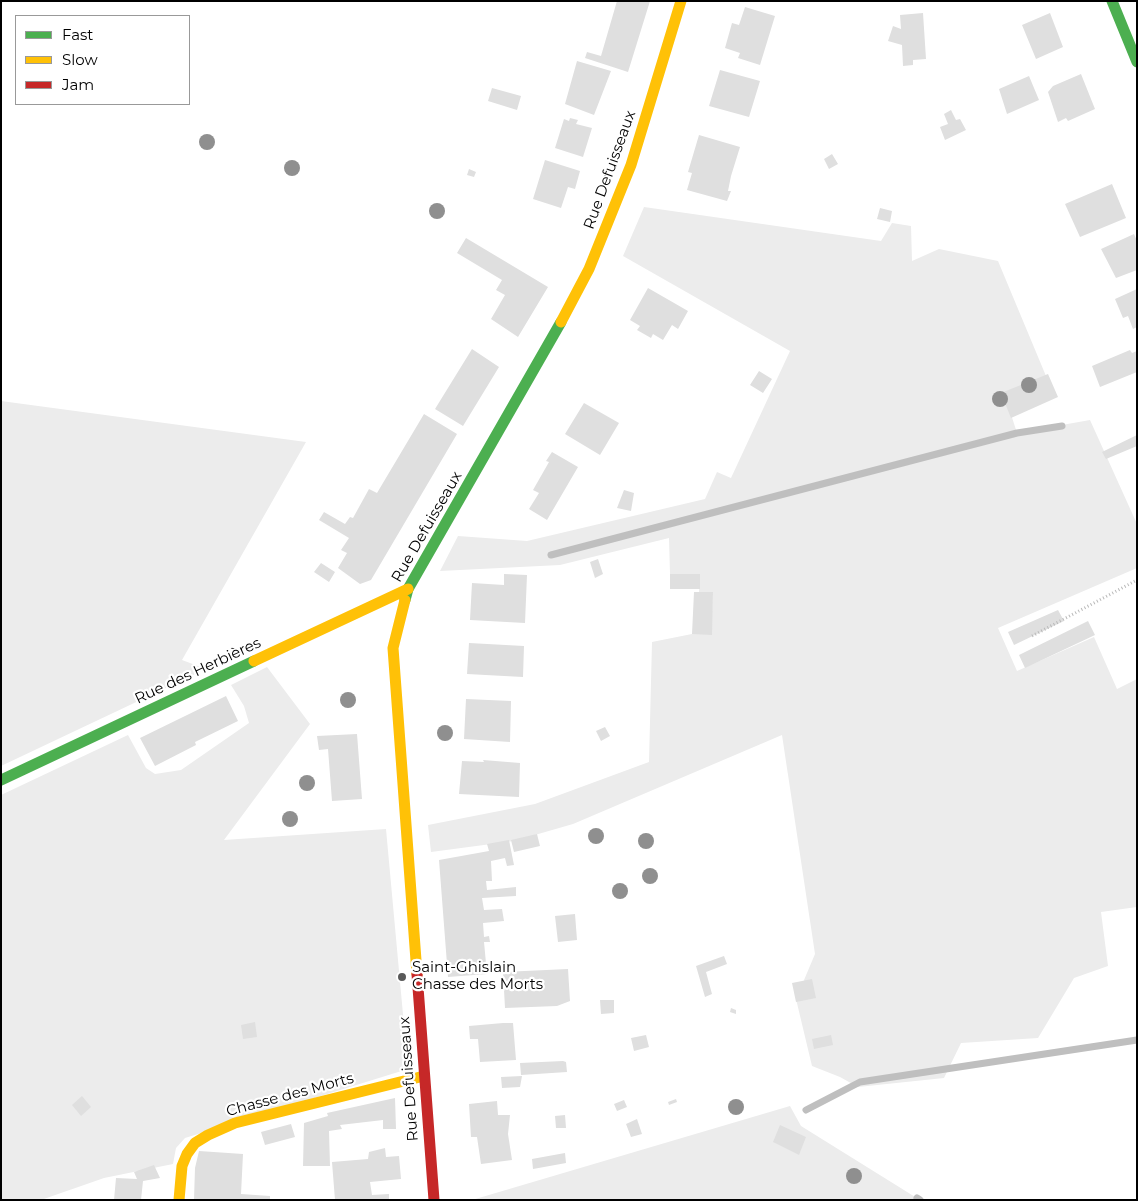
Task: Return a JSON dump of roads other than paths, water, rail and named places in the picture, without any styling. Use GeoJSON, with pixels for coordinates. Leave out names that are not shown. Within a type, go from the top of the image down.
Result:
{"type":"FeatureCollection","features":[{"type":"Feature","properties":{"kind":"street","name":"Rue Defuisseaux"},"geometry":{"type":"LineString","coordinates":[[434,1200],[393,648],[408,589],[534,372],[588,269],[630,164],[681,1]]}},
{"type":"Feature","properties":{"kind":"street"},"geometry":{"type":"LineString","coordinates":[[1112,1],[1137,62]]}},
{"type":"Feature","properties":{"kind":"street","name":"Rue des Herbières"},"geometry":{"type":"LineString","coordinates":[[1,780],[408,589]]}},
{"type":"Feature","properties":{"kind":"street","name":"Chasse des Morts"},"geometry":{"type":"LineString","coordinates":[[179,1200],[182,1166],[187,1154],[195,1143],[208,1135],[235,1123],[424,1076]]}},
{"type":"Feature","properties":{"kind":"waterway"},"geometry":{"type":"LineString","coordinates":[[551,555],[1017,433],[1062,426]]}},
{"type":"Feature","properties":{"kind":"waterway"},"geometry":{"type":"LineString","coordinates":[[806,1110],[860,1082],[1137,1040]]}},
{"type":"Feature","properties":{"kind":"place","name":"Saint-Ghislain Chasse des Morts"},"geometry":{"type":"Point","coordinates":[402,977]}}]}
